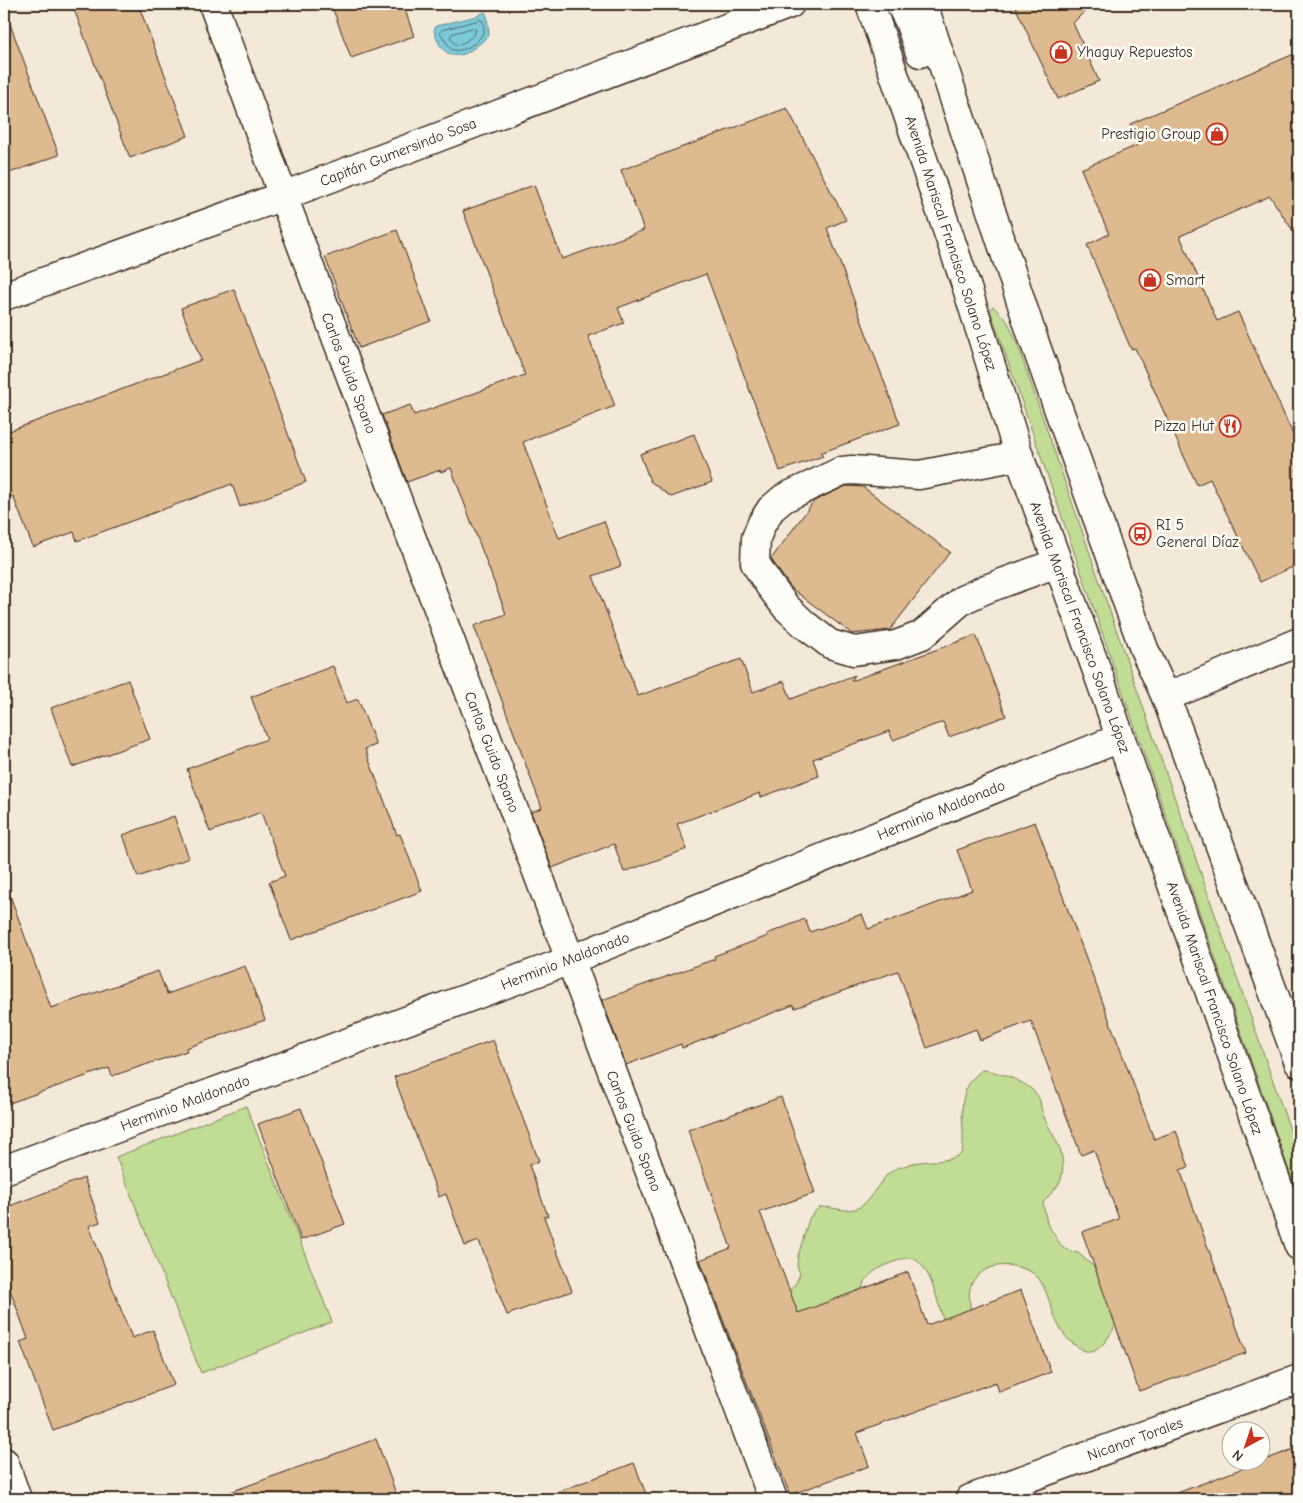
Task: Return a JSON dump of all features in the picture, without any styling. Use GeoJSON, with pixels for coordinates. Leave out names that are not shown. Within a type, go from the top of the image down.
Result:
{"type":"FeatureCollection","features":[{"type":"Feature","properties":{"kind":"main road","name":"Carlos Guido Spano"},"geometry":{"type":"LineString","coordinates":[[213,4],[283,196],[774,1499]]}},
{"type":"Feature","properties":{"kind":"main road","name":"Capitán Gumersindo Sosa"},"geometry":{"type":"LineString","coordinates":[[4,296],[283,196],[790,4]]}},
{"type":"Feature","properties":{"kind":"main road","name":"Avenida Mariscal Francisco Solano López"},"geometry":{"type":"LineString","coordinates":[[870,4],[968,288],[1019,456],[1299,1246]]}},
{"type":"Feature","properties":{"kind":"main road"},"geometry":{"type":"LineString","coordinates":[[900,4],[909,21],[1003,289],[1032,335]]}},
{"type":"Feature","properties":{"kind":"main road"},"geometry":{"type":"LineString","coordinates":[[923,4],[1032,335],[1144,649],[1166,697],[1299,1063]]}},
{"type":"Feature","properties":{"kind":"main road"},"geometry":{"type":"LineString","coordinates":[[1019,456],[919,475],[852,470],[842,472],[791,494],[771,509],[762,523],[756,538],[755,563],[786,607],[804,624],[830,644],[854,651],[896,646],[922,635],[962,600],[1057,562]]}},
{"type":"Feature","properties":{"kind":"main road"},"geometry":{"type":"LineString","coordinates":[[1166,697],[1299,642]]}},
{"type":"Feature","properties":{"kind":"main road","name":"Herminio Maldonado"},"geometry":{"type":"LineString","coordinates":[[4,1170],[570,960],[1120,738]]}},
{"type":"Feature","properties":{"kind":"main road","name":"Nicanor Torales"},"geometry":{"type":"LineString","coordinates":[[970,1499],[1299,1379]]}},
{"type":"Feature","properties":{"kind":"main road"},"geometry":{"type":"LineString","coordinates":[[4,1462],[17,1499]]}},
{"type":"Feature","properties":{"kind":"green space"},"geometry":{"type":"Polygon","coordinates":[[[993,306],[1007,321],[1014,335],[1299,1156],[1299,1199],[990,310],[993,306]]]}},
{"type":"Feature","properties":{"kind":"green space"},"geometry":{"type":"Polygon","coordinates":[[[982,1070],[996,1072],[1020,1082],[1033,1090],[1039,1097],[1043,1114],[1058,1144],[1063,1166],[1059,1183],[1043,1203],[1047,1223],[1062,1247],[1078,1253],[1099,1271],[1122,1313],[1104,1343],[1094,1351],[1089,1352],[1075,1345],[1060,1328],[1038,1278],[1031,1272],[1015,1266],[997,1266],[982,1272],[970,1288],[971,1312],[943,1319],[928,1275],[918,1261],[908,1258],[879,1268],[866,1280],[861,1290],[747,1366],[727,1346],[730,1337],[767,1316],[796,1283],[800,1274],[797,1265],[798,1256],[809,1219],[814,1212],[821,1207],[855,1209],[870,1198],[882,1180],[894,1170],[914,1163],[949,1159],[962,1153],[963,1098],[972,1079],[982,1070]]]}},
{"type":"Feature","properties":{"kind":"green space"},"geometry":{"type":"Polygon","coordinates":[[[246,1106],[332,1322],[201,1373],[116,1157],[246,1106]]]}},
{"type":"Feature","properties":{"kind":"water"},"geometry":{"type":"Polygon","coordinates":[[[485,12],[489,36],[467,53],[454,55],[444,50],[436,38],[434,30],[436,26],[477,16],[485,12]]]}},
{"type":"Feature","properties":{"kind":"building"},"geometry":{"type":"Polygon","coordinates":[[[72,4],[138,4],[188,136],[130,158],[72,4]]]}},
{"type":"Feature","properties":{"kind":"building"},"geometry":{"type":"Polygon","coordinates":[[[331,4],[403,4],[414,36],[351,58],[331,4]]]}},
{"type":"Feature","properties":{"kind":"building","name":"Yhaguy Repuestos"},"geometry":{"type":"Polygon","coordinates":[[[1014,4],[1092,4],[1073,23],[1099,81],[1058,99],[1014,4]]]}},
{"type":"Feature","properties":{"kind":"building"},"geometry":{"type":"Polygon","coordinates":[[[4,16],[7,16],[59,155],[4,175],[4,16]]]}},
{"type":"Feature","properties":{"kind":"building"},"geometry":{"type":"Polygon","coordinates":[[[1299,52],[1299,240],[1270,196],[1180,236],[1217,321],[1238,312],[1299,448],[1299,564],[1260,582],[1210,479],[1197,485],[1135,348],[1131,349],[1087,245],[1109,234],[1081,169],[1138,145],[1130,124],[1299,52]]]}},
{"type":"Feature","properties":{"kind":"building"},"geometry":{"type":"Polygon","coordinates":[[[787,108],[846,220],[827,228],[900,424],[820,453],[823,456],[780,471],[706,274],[618,308],[624,323],[588,336],[615,406],[523,442],[559,538],[604,521],[621,566],[593,576],[638,696],[741,659],[753,692],[784,681],[791,699],[855,675],[851,681],[976,635],[1006,716],[949,737],[943,722],[893,740],[889,731],[813,759],[819,776],[761,797],[760,793],[677,824],[687,849],[624,872],[614,844],[552,868],[531,812],[542,808],[474,626],[506,614],[451,468],[407,482],[382,415],[410,405],[414,415],[525,375],[463,211],[534,185],[562,259],[644,230],[621,170],[787,108]]]}},
{"type":"Feature","properties":{"kind":"building"},"geometry":{"type":"Polygon","coordinates":[[[397,230],[431,321],[359,348],[325,257],[397,230]]]}},
{"type":"Feature","properties":{"kind":"building"},"geometry":{"type":"Polygon","coordinates":[[[234,289],[306,482],[240,507],[232,484],[77,541],[74,532],[33,547],[13,496],[4,499],[4,433],[201,360],[181,308],[234,289]]]}},
{"type":"Feature","properties":{"kind":"building"},"geometry":{"type":"Polygon","coordinates":[[[694,434],[712,482],[671,497],[650,481],[640,454],[694,434]]]}},
{"type":"Feature","properties":{"kind":"building"},"geometry":{"type":"Polygon","coordinates":[[[846,486],[863,487],[950,552],[890,630],[852,634],[791,588],[771,559],[814,501],[846,486]]]}},
{"type":"Feature","properties":{"kind":"building"},"geometry":{"type":"Polygon","coordinates":[[[333,666],[347,703],[358,699],[376,745],[365,749],[397,835],[400,834],[422,891],[291,940],[269,882],[285,876],[261,812],[210,832],[187,769],[267,739],[251,697],[333,666]]]}},
{"type":"Feature","properties":{"kind":"building"},"geometry":{"type":"Polygon","coordinates":[[[128,680],[150,739],[72,767],[51,708],[128,680]]]}},
{"type":"Feature","properties":{"kind":"building"},"geometry":{"type":"Polygon","coordinates":[[[174,816],[189,858],[138,877],[123,835],[174,816]]]}},
{"type":"Feature","properties":{"kind":"building"},"geometry":{"type":"Polygon","coordinates":[[[1035,822],[1154,1139],[1176,1131],[1189,1167],[1180,1170],[1246,1353],[1139,1391],[1082,1232],[1119,1219],[1094,1150],[1081,1155],[1031,1021],[980,1040],[976,1029],[927,1048],[898,971],[795,1008],[793,1005],[682,1048],[681,1044],[626,1065],[602,1000],[715,959],[714,956],[768,936],[767,934],[805,919],[810,932],[862,914],[868,929],[972,890],[957,850],[1035,822]]]}},
{"type":"Feature","properties":{"kind":"building"},"geometry":{"type":"Polygon","coordinates":[[[8,890],[51,1008],[158,971],[167,994],[245,966],[265,1020],[186,1048],[187,1051],[112,1076],[109,1068],[4,1105],[4,891],[8,890]]]}},
{"type":"Feature","properties":{"kind":"building"},"geometry":{"type":"Polygon","coordinates":[[[493,1040],[539,1161],[529,1165],[548,1216],[544,1217],[572,1291],[507,1315],[479,1241],[465,1246],[446,1194],[439,1197],[394,1077],[493,1040]]]}},
{"type":"Feature","properties":{"kind":"building"},"geometry":{"type":"Polygon","coordinates":[[[781,1097],[815,1193],[760,1212],[798,1313],[908,1272],[927,1325],[1021,1290],[1051,1372],[999,1392],[996,1382],[857,1433],[869,1466],[790,1495],[700,1260],[731,1248],[688,1130],[781,1097]]]}},
{"type":"Feature","properties":{"kind":"building"},"geometry":{"type":"Polygon","coordinates":[[[301,1108],[345,1224],[301,1240],[258,1124],[301,1108]]]}},
{"type":"Feature","properties":{"kind":"building"},"geometry":{"type":"Polygon","coordinates":[[[84,1178],[100,1222],[89,1226],[132,1338],[153,1330],[174,1385],[53,1430],[20,1342],[28,1339],[4,1273],[4,1208],[84,1178]]]}},
{"type":"Feature","properties":{"kind":"building"},"geometry":{"type":"Polygon","coordinates":[[[376,1439],[398,1499],[223,1499],[222,1495],[376,1439]]]}},
{"type":"Feature","properties":{"kind":"building"},"geometry":{"type":"Polygon","coordinates":[[[1299,1447],[1299,1499],[1173,1499],[1172,1495],[1238,1470],[1270,1470],[1270,1458],[1299,1447]]]}},
{"type":"Feature","properties":{"kind":"building"},"geometry":{"type":"Polygon","coordinates":[[[634,1463],[648,1499],[547,1499],[547,1496],[634,1463]]]}},
{"type":"Feature","properties":{"kind":"place","name":"Yhaguy Repuestos"},"geometry":{"type":"Point","coordinates":[1061,52]}},
{"type":"Feature","properties":{"kind":"place","name":"Prestigio Group"},"geometry":{"type":"Point","coordinates":[1217,134]}},
{"type":"Feature","properties":{"kind":"place","name":"Smart"},"geometry":{"type":"Point","coordinates":[1150,280]}},
{"type":"Feature","properties":{"kind":"place","name":"Pizza Hut"},"geometry":{"type":"Point","coordinates":[1230,426]}},
{"type":"Feature","properties":{"kind":"place","name":"RI 5 General Díaz"},"geometry":{"type":"Point","coordinates":[1140,534]}}]}
